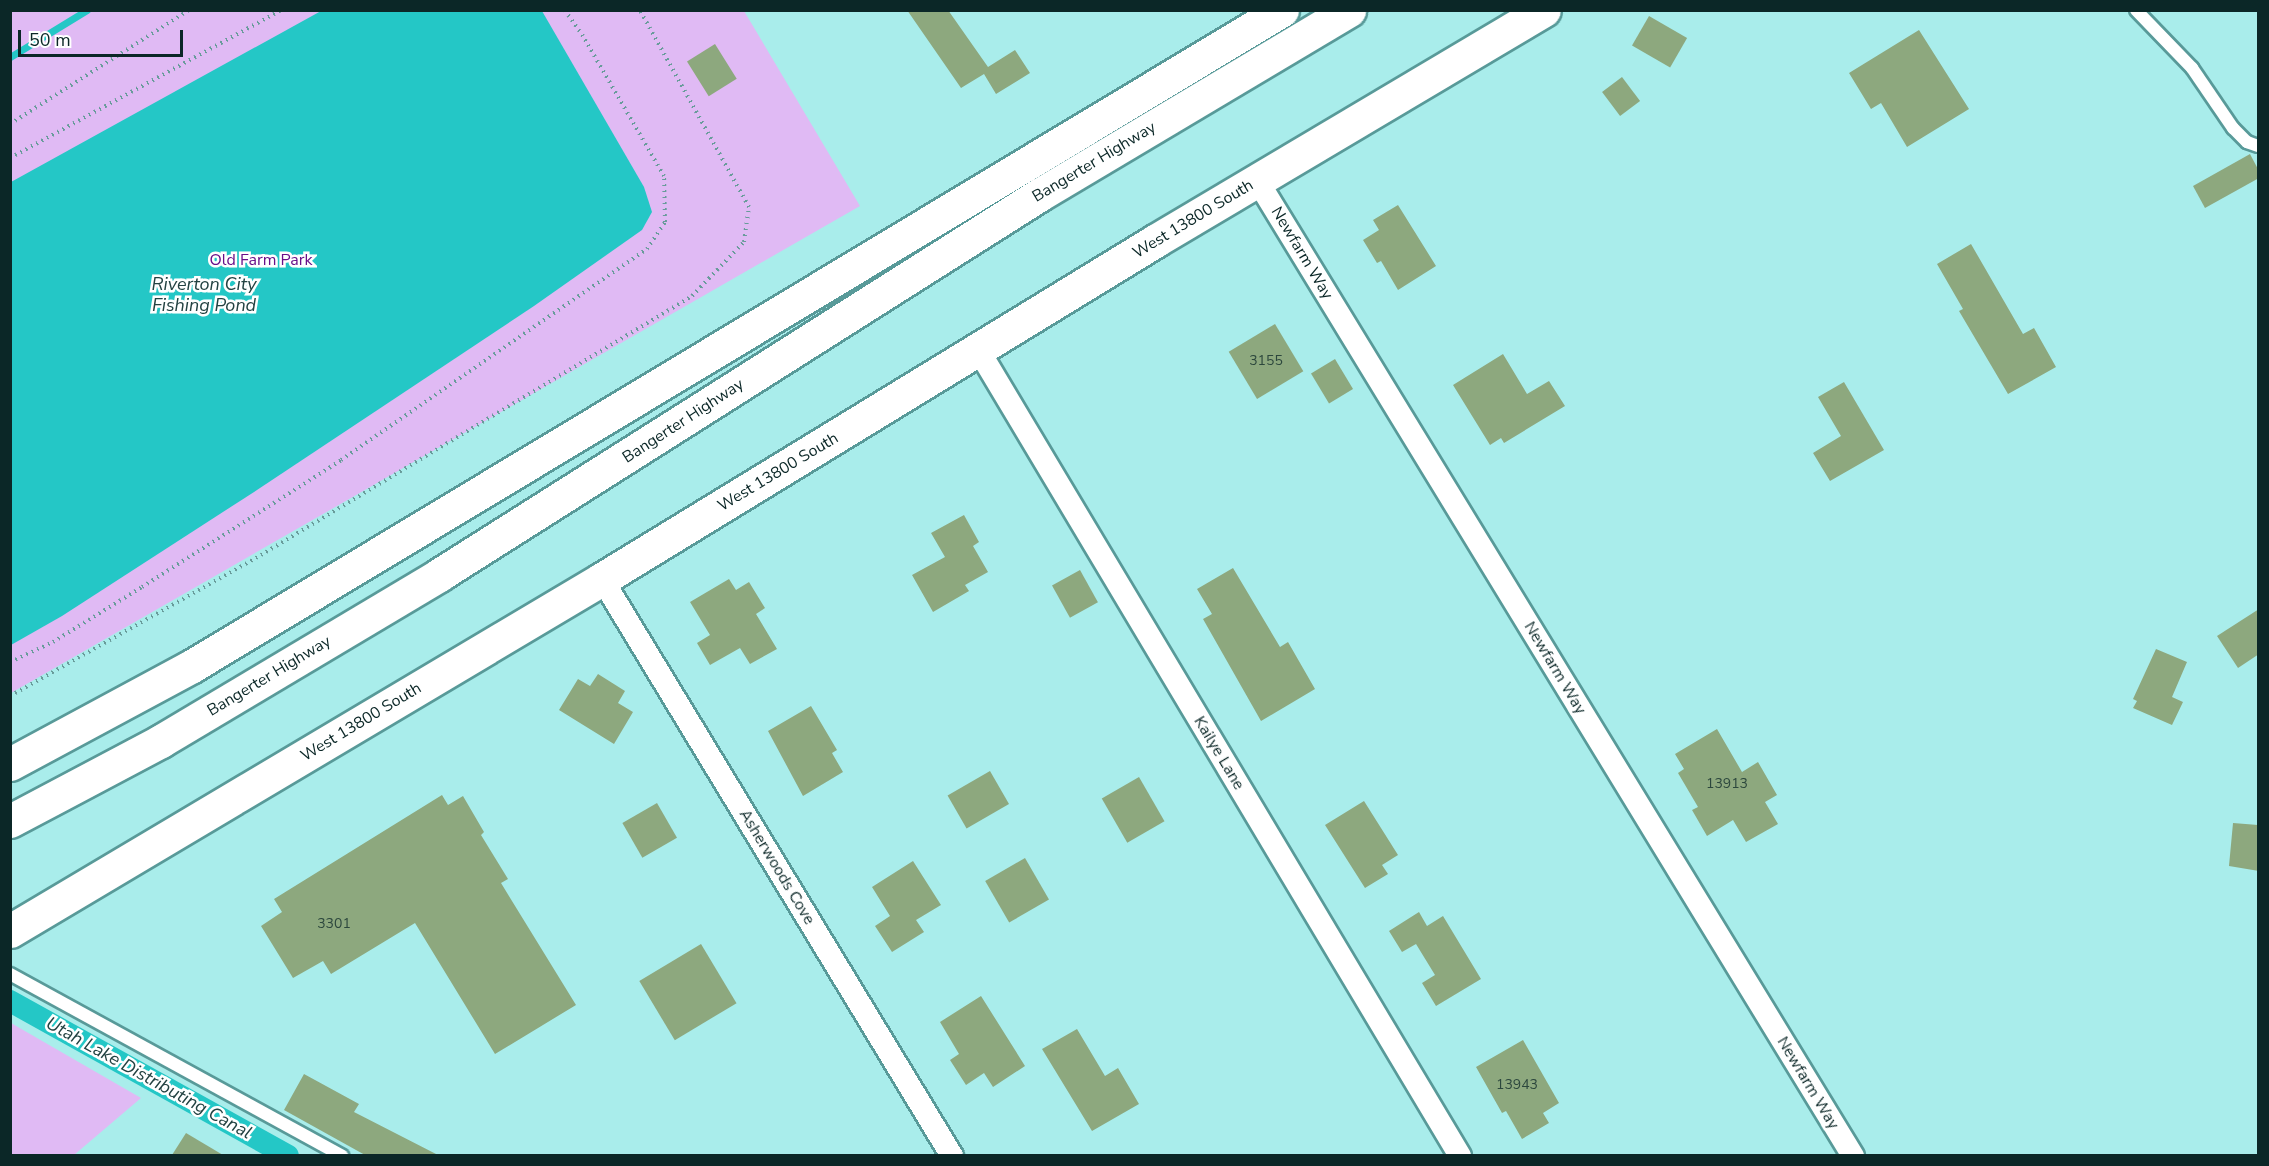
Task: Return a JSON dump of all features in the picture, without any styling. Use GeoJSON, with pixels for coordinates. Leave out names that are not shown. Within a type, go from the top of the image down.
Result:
{"type":"FeatureCollection","features":[{"type":"Feature","properties":{"kind":"main road","name":"Bangerter Highway"},"geometry":{"type":"LineString","coordinates":[[10,764],[192,666],[1282,10]]}},
{"type":"Feature","properties":{"kind":"main road","name":"Bangerter Highway"},"geometry":{"type":"LineString","coordinates":[[10,821],[161,741],[429,581],[1039,195],[1349,10]]}},
{"type":"Feature","properties":{"kind":"main road","name":"West 13800 South"},"geometry":{"type":"LineString","coordinates":[[10,931],[602,579],[1257,180],[1544,10]]}},
{"type":"Feature","properties":{"kind":"street","name":"Newfarm Way"},"geometry":{"type":"LineString","coordinates":[[1257,180],[1853,1155]]}},
{"type":"Feature","properties":{"kind":"street","name":"Kailye Lane"},"geometry":{"type":"LineString","coordinates":[[979,351],[1460,1155]]}},
{"type":"Feature","properties":{"kind":"street","name":"Asherwoods Cove"},"geometry":{"type":"LineString","coordinates":[[602,579],[952,1155]]}},
{"type":"Feature","properties":{"kind":"lane"},"geometry":{"type":"LineString","coordinates":[[2136,10],[2192,68],[2233,128],[2247,142],[2259,146]]}},
{"type":"Feature","properties":{"kind":"lane"},"geometry":{"type":"LineString","coordinates":[[10,974],[342,1155]]}},
{"type":"Feature","properties":{"kind":"path"},"geometry":{"type":"LineString","coordinates":[[10,124],[189,10]]}},
{"type":"Feature","properties":{"kind":"path"},"geometry":{"type":"LineString","coordinates":[[10,159],[282,10]]}},
{"type":"Feature","properties":{"kind":"path"},"geometry":{"type":"LineString","coordinates":[[10,662],[53,642],[112,606],[341,460],[647,249],[665,222],[664,176],[584,36],[565,10]]}},
{"type":"Feature","properties":{"kind":"path"},"geometry":{"type":"LineString","coordinates":[[10,696],[261,555],[692,296],[744,242],[749,207],[640,10]]}},
{"type":"Feature","properties":{"kind":"green space","name":"Riverton City Fishing Pond"},"geometry":{"type":"Polygon","coordinates":[[[11,11],[744,11],[860,206],[11,693],[11,11]]]}},
{"type":"Feature","properties":{"kind":"green space"},"geometry":{"type":"Polygon","coordinates":[[[11,1023],[141,1098],[74,1155],[11,1155],[11,1023]]]}},
{"type":"Feature","properties":{"kind":"water","name":"Riverton City Fishing Pond"},"geometry":{"type":"Polygon","coordinates":[[[321,11],[542,11],[644,187],[652,212],[642,230],[534,306],[257,490],[62,616],[11,645],[11,182],[321,11]]]}},
{"type":"Feature","properties":{"kind":"building"},"geometry":{"type":"Polygon","coordinates":[[[907,10],[948,10],[988,67],[1015,50],[1030,73],[996,94],[984,74],[961,88],[907,10]]]}},
{"type":"Feature","properties":{"kind":"building"},"geometry":{"type":"Polygon","coordinates":[[[1649,16],[1687,38],[1670,67],[1632,45],[1649,16]]]}},
{"type":"Feature","properties":{"kind":"building"},"geometry":{"type":"Polygon","coordinates":[[[1919,30],[1969,109],[1907,147],[1881,103],[1871,109],[1849,73],[1919,30]]]}},
{"type":"Feature","properties":{"kind":"building"},"geometry":{"type":"Polygon","coordinates":[[[715,44],[737,79],[709,96],[687,61],[715,44]]]}},
{"type":"Feature","properties":{"kind":"building"},"geometry":{"type":"Polygon","coordinates":[[[1622,77],[1640,101],[1620,116],[1602,92],[1622,77]]]}},
{"type":"Feature","properties":{"kind":"building"},"geometry":{"type":"Polygon","coordinates":[[[2250,154],[2259,171],[2259,178],[2205,208],[2193,186],[2250,154]]]}},
{"type":"Feature","properties":{"kind":"building"},"geometry":{"type":"Polygon","coordinates":[[[1398,205],[1436,266],[1398,290],[1381,261],[1377,263],[1363,240],[1379,230],[1373,220],[1398,205]]]}},
{"type":"Feature","properties":{"kind":"building"},"geometry":{"type":"Polygon","coordinates":[[[1971,244],[2023,334],[2034,328],[2056,367],[2008,394],[1959,311],[1963,309],[1937,264],[1971,244]]]}},
{"type":"Feature","properties":{"kind":"building"},"geometry":{"type":"Polygon","coordinates":[[[1275,324],[1303,371],[1257,399],[1229,352],[1275,324]]]}},
{"type":"Feature","properties":{"kind":"building"},"geometry":{"type":"Polygon","coordinates":[[[1503,354],[1527,394],[1549,381],[1565,406],[1504,443],[1501,438],[1490,445],[1453,385],[1503,354]]]}},
{"type":"Feature","properties":{"kind":"building"},"geometry":{"type":"Polygon","coordinates":[[[1335,359],[1353,389],[1329,403],[1311,373],[1335,359]]]}},
{"type":"Feature","properties":{"kind":"building"},"geometry":{"type":"Polygon","coordinates":[[[1844,382],[1884,450],[1830,481],[1813,453],[1841,436],[1818,397],[1844,382]]]}},
{"type":"Feature","properties":{"kind":"building"},"geometry":{"type":"Polygon","coordinates":[[[964,515],[979,542],[973,546],[988,572],[965,585],[969,591],[933,612],[912,575],[945,557],[931,533],[964,515]]]}},
{"type":"Feature","properties":{"kind":"building"},"geometry":{"type":"Polygon","coordinates":[[[1233,568],[1280,647],[1288,642],[1315,689],[1261,721],[1203,619],[1212,614],[1197,589],[1233,568]]]}},
{"type":"Feature","properties":{"kind":"building"},"geometry":{"type":"Polygon","coordinates":[[[1080,570],[1098,602],[1070,618],[1052,586],[1080,570]]]}},
{"type":"Feature","properties":{"kind":"building"},"geometry":{"type":"Polygon","coordinates":[[[729,579],[736,590],[749,582],[765,608],[756,614],[777,649],[750,664],[740,648],[710,665],[697,643],[710,635],[690,602],[729,579]]]}},
{"type":"Feature","properties":{"kind":"building"},"geometry":{"type":"Polygon","coordinates":[[[2259,609],[2259,654],[2238,668],[2217,636],[2259,609]]]}},
{"type":"Feature","properties":{"kind":"building"},"geometry":{"type":"Polygon","coordinates":[[[2156,649],[2187,662],[2172,697],[2183,702],[2172,725],[2133,708],[2137,701],[2133,699],[2156,649]]]}},
{"type":"Feature","properties":{"kind":"building"},"geometry":{"type":"Polygon","coordinates":[[[598,674],[625,691],[618,703],[633,712],[614,744],[559,710],[578,679],[590,686],[598,674]]]}},
{"type":"Feature","properties":{"kind":"building"},"geometry":{"type":"Polygon","coordinates":[[[811,706],[837,750],[832,753],[843,772],[803,796],[768,731],[811,706]]]}},
{"type":"Feature","properties":{"kind":"building"},"geometry":{"type":"Polygon","coordinates":[[[1717,729],[1742,772],[1758,762],[1777,795],[1765,802],[1778,824],[1746,842],[1733,820],[1707,836],[1692,810],[1698,807],[1678,773],[1684,769],[1675,754],[1717,729]]]}},
{"type":"Feature","properties":{"kind":"building"},"geometry":{"type":"Polygon","coordinates":[[[990,771],[1009,804],[967,828],[948,796],[990,771]]]}},
{"type":"Feature","properties":{"kind":"building"},"geometry":{"type":"Polygon","coordinates":[[[1139,777],[1164,821],[1127,843],[1102,799],[1139,777]]]}},
{"type":"Feature","properties":{"kind":"building"},"geometry":{"type":"Polygon","coordinates":[[[442,795],[448,805],[463,796],[484,832],[481,835],[508,879],[501,883],[576,1005],[495,1054],[415,923],[331,974],[323,961],[293,978],[261,926],[282,912],[274,899],[442,795]]]}},
{"type":"Feature","properties":{"kind":"building"},"geometry":{"type":"Polygon","coordinates":[[[1364,801],[1398,855],[1382,865],[1388,874],[1365,888],[1325,825],[1364,801]]]}},
{"type":"Feature","properties":{"kind":"building"},"geometry":{"type":"Polygon","coordinates":[[[657,803],[677,838],[642,858],[622,823],[657,803]]]}},
{"type":"Feature","properties":{"kind":"building"},"geometry":{"type":"Polygon","coordinates":[[[2233,823],[2258,825],[2259,871],[2229,866],[2233,823]]]}},
{"type":"Feature","properties":{"kind":"building"},"geometry":{"type":"Polygon","coordinates":[[[1025,858],[1049,900],[1009,923],[985,881],[1025,858]]]}},
{"type":"Feature","properties":{"kind":"building"},"geometry":{"type":"Polygon","coordinates":[[[913,861],[941,905],[916,920],[924,932],[892,952],[875,926],[890,916],[872,887],[913,861]]]}},
{"type":"Feature","properties":{"kind":"building"},"geometry":{"type":"Polygon","coordinates":[[[1419,912],[1427,926],[1443,916],[1481,979],[1436,1006],[1422,983],[1435,975],[1416,944],[1402,952],[1389,931],[1419,912]]]}},
{"type":"Feature","properties":{"kind":"building"},"geometry":{"type":"Polygon","coordinates":[[[701,944],[737,1003],[675,1040],[639,981],[701,944]]]}},
{"type":"Feature","properties":{"kind":"building"},"geometry":{"type":"Polygon","coordinates":[[[981,996],[1025,1066],[993,1087],[984,1073],[966,1085],[950,1060],[959,1054],[940,1022],[981,996]]]}},
{"type":"Feature","properties":{"kind":"building"},"geometry":{"type":"Polygon","coordinates":[[[1077,1029],[1105,1076],[1118,1068],[1139,1104],[1092,1131],[1042,1049],[1077,1029]]]}},
{"type":"Feature","properties":{"kind":"building"},"geometry":{"type":"Polygon","coordinates":[[[1523,1040],[1559,1103],[1543,1113],[1549,1123],[1522,1139],[1506,1111],[1502,1113],[1476,1067],[1523,1040]]]}},
{"type":"Feature","properties":{"kind":"building"},"geometry":{"type":"Polygon","coordinates":[[[304,1074],[359,1104],[354,1112],[438,1155],[365,1155],[284,1110],[304,1074]]]}},
{"type":"Feature","properties":{"kind":"building"},"geometry":{"type":"Polygon","coordinates":[[[186,1133],[223,1155],[172,1155],[186,1133]]]}},
{"type":"Feature","properties":{"kind":"waterway"},"geometry":{"type":"LineString","coordinates":[[10,57],[87,10]]}},
{"type":"Feature","properties":{"kind":"waterway","name":"Utah Lake Distributing Canal"},"geometry":{"type":"LineString","coordinates":[[10,1001],[288,1156]]}},
{"type":"Feature","properties":{"kind":"park label","name":"Old Farm Park"},"geometry":{"type":"Point","coordinates":[261,260]}}]}
